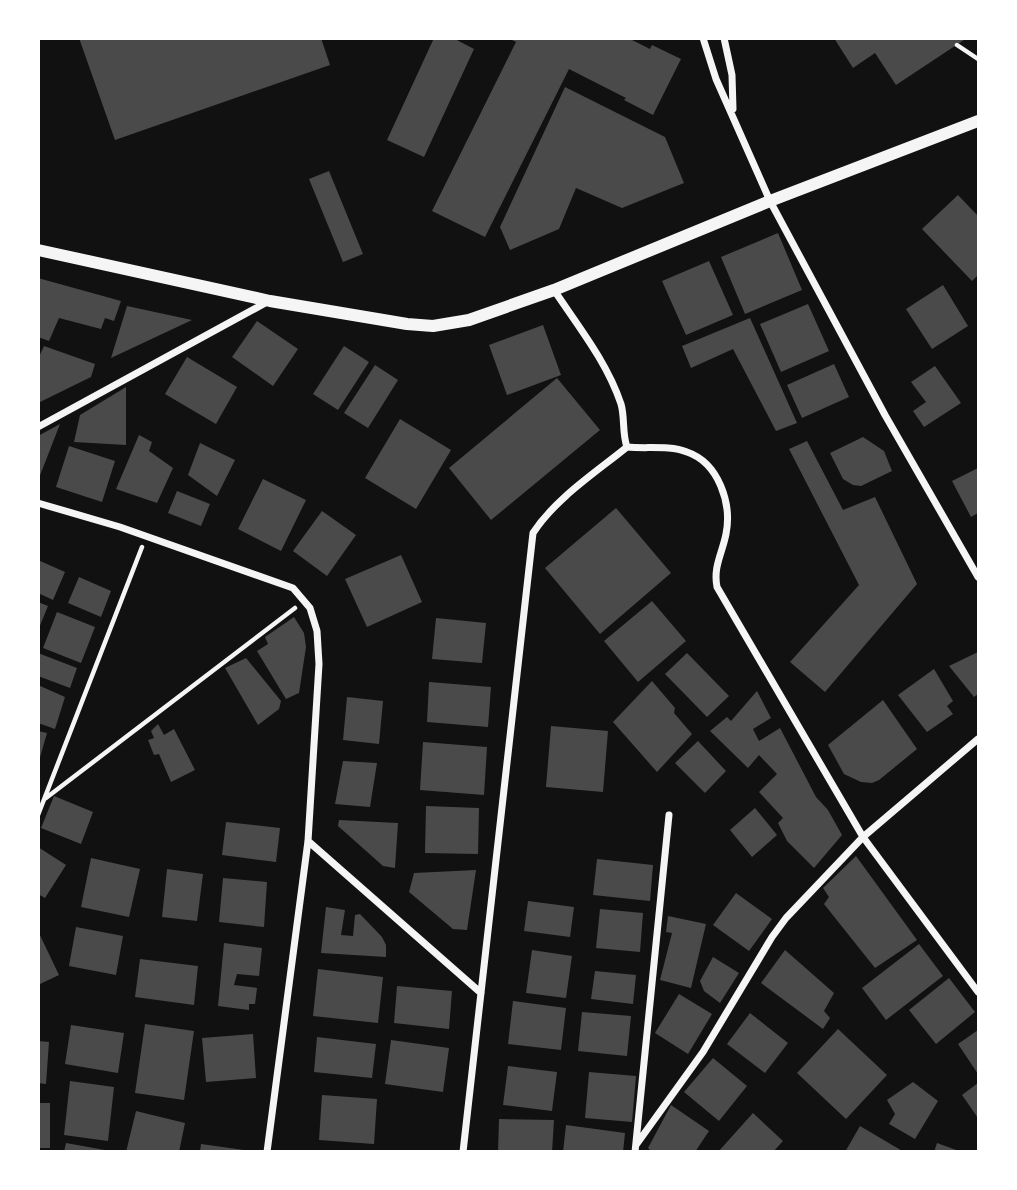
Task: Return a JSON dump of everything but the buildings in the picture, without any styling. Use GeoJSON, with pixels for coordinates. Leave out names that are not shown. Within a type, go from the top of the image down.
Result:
{"type":"FeatureCollection","features":[{"type":"Feature","properties":{"kind":"street"},"geometry":{"type":"LineString","coordinates":[[703,38],[716,79],[770,201],[885,415],[978,577]]}},
{"type":"Feature","properties":{"kind":"street"},"geometry":{"type":"LineString","coordinates":[[724,38],[732,75],[733,113]]}},
{"type":"Feature","properties":{"kind":"street"},"geometry":{"type":"LineString","coordinates":[[38,250],[270,301],[433,326],[469,320],[554,290],[770,201],[978,121]]}},
{"type":"Feature","properties":{"kind":"street"},"geometry":{"type":"LineString","coordinates":[[554,290],[602,362],[617,393],[622,408],[627,447]]}},
{"type":"Feature","properties":{"kind":"street"},"geometry":{"type":"LineString","coordinates":[[38,428],[270,301]]}},
{"type":"Feature","properties":{"kind":"street"},"geometry":{"type":"LineString","coordinates":[[463,1152],[533,533],[542,519],[559,503],[627,447],[686,451],[710,466],[722,488],[727,511],[726,532],[715,565],[717,587],[863,837],[978,992]]}},
{"type":"Feature","properties":{"kind":"street"},"geometry":{"type":"LineString","coordinates":[[38,503],[146,536],[293,588],[310,608],[317,631],[319,664],[308,841],[267,1152]]}},
{"type":"Feature","properties":{"kind":"street"},"geometry":{"type":"LineString","coordinates":[[636,1148],[703,1052],[786,918],[863,837],[978,739]]}},
{"type":"Feature","properties":{"kind":"street"},"geometry":{"type":"LineString","coordinates":[[636,1148],[669,815]]}},
{"type":"Feature","properties":{"kind":"street"},"geometry":{"type":"LineString","coordinates":[[308,841],[481,993]]}},
{"type":"Feature","properties":{"kind":"path"},"geometry":{"type":"LineString","coordinates":[[957,45],[978,60]]}},
{"type":"Feature","properties":{"kind":"path"},"geometry":{"type":"LineString","coordinates":[[38,815],[146,536]]}},
{"type":"Feature","properties":{"kind":"path"},"geometry":{"type":"LineString","coordinates":[[46,798],[304,601]]}}]}
